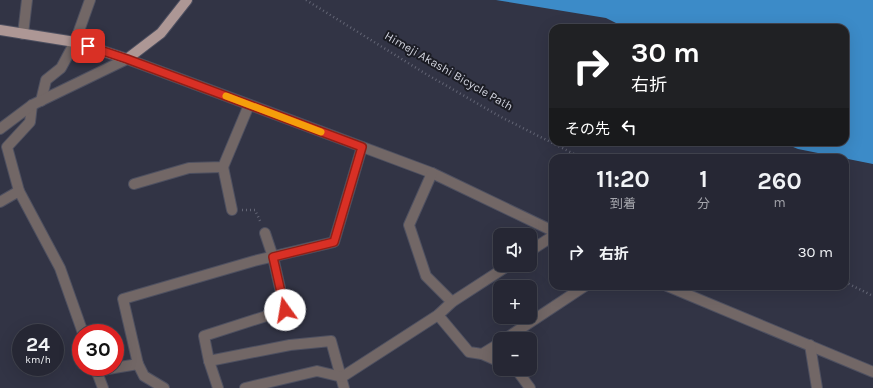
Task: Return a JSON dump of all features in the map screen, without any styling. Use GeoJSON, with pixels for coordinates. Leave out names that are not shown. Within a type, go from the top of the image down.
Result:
{"type":"FeatureCollection","features":[{"type":"Feature","properties":{"kind":"main road"},"geometry":{"type":"LineString","coordinates":[[0,30],[74,42],[127,59],[161,33],[187,0]]}},
{"type":"Feature","properties":{"kind":"street"},"geometry":{"type":"LineString","coordinates":[[23,34],[27,0]]}},
{"type":"Feature","properties":{"kind":"street"},"geometry":{"type":"LineString","coordinates":[[42,101],[46,80],[61,68],[74,42],[90,0]]}},
{"type":"Feature","properties":{"kind":"street"},"geometry":{"type":"LineString","coordinates":[[0,129],[32,106],[127,59],[432,173],[549,229]]}},
{"type":"Feature","properties":{"kind":"street"},"geometry":{"type":"LineString","coordinates":[[232,210],[223,167],[249,105]]}},
{"type":"Feature","properties":{"kind":"street"},"geometry":{"type":"LineString","coordinates":[[32,106],[30,122],[7,147],[19,191],[60,268],[80,324]]}},
{"type":"Feature","properties":{"kind":"street"},"geometry":{"type":"LineString","coordinates":[[164,388],[144,376],[138,364],[124,299],[273,257],[334,242],[362,147]]}},
{"type":"Feature","properties":{"kind":"street"},"geometry":{"type":"LineString","coordinates":[[134,184],[189,168],[223,167]]}},
{"type":"Feature","properties":{"kind":"street"},"geometry":{"type":"LineString","coordinates":[[432,173],[409,225],[426,276],[452,302]]}},
{"type":"Feature","properties":{"kind":"street"},"geometry":{"type":"LineString","coordinates":[[0,202],[19,191]]}},
{"type":"Feature","properties":{"kind":"street"},"geometry":{"type":"LineString","coordinates":[[218,388],[209,362],[204,336],[285,310],[273,257],[265,233]]}},
{"type":"Feature","properties":{"kind":"street"},"geometry":{"type":"LineString","coordinates":[[537,246],[549,239]]}},
{"type":"Feature","properties":{"kind":"street"},"geometry":{"type":"LineString","coordinates":[[244,388],[317,371],[342,377],[438,315],[452,302],[498,272]]}},
{"type":"Feature","properties":{"kind":"street"},"geometry":{"type":"LineString","coordinates":[[516,332],[579,290]]}},
{"type":"Feature","properties":{"kind":"street"},"geometry":{"type":"LineString","coordinates":[[678,290],[873,372]]}},
{"type":"Feature","properties":{"kind":"street"},"geometry":{"type":"LineString","coordinates":[[438,315],[469,352],[482,354],[493,359]]}},
{"type":"Feature","properties":{"kind":"street"},"geometry":{"type":"LineString","coordinates":[[209,362],[290,345],[331,341],[344,388]]}},
{"type":"Feature","properties":{"kind":"street"},"geometry":{"type":"LineString","coordinates":[[810,345],[817,388]]}},
{"type":"Feature","properties":{"kind":"street"},"geometry":{"type":"LineString","coordinates":[[482,354],[493,347]]}},
{"type":"Feature","properties":{"kind":"street"},"geometry":{"type":"LineString","coordinates":[[124,366],[138,364]]}},
{"type":"Feature","properties":{"kind":"street"},"geometry":{"type":"LineString","coordinates":[[99,376],[103,388]]}},
{"type":"Feature","properties":{"kind":"street"},"geometry":{"type":"LineString","coordinates":[[521,376],[530,388]]}},
{"type":"Feature","properties":{"kind":"path","name":"Himeji Akashi Bicycle Path"},"geometry":{"type":"LineString","coordinates":[[306,0],[501,118],[549,142]]}},
{"type":"Feature","properties":{"kind":"path","name":"Himeji Akashi Bicycle Path"},"geometry":{"type":"LineString","coordinates":[[558,146],[574,154]]}},
{"type":"Feature","properties":{"kind":"path"},"geometry":{"type":"LineString","coordinates":[[232,210],[255,210],[265,233]]}},
{"type":"Feature","properties":{"kind":"path"},"geometry":{"type":"LineString","coordinates":[[849,284],[873,296]]}},
{"type":"Feature","properties":{"kind":"water"},"geometry":{"type":"Polygon","coordinates":[[[496,0],[873,0],[873,164],[849,159],[849,154],[823,154],[791,146],[849,146],[849,24],[618,24],[606,18],[496,0]]]}},
{"type":"Feature","properties":{"kind":"slow traffic"},"geometry":{"type":"LineString","coordinates":[[226,96],[321,132]]}},
{"type":"Feature","properties":{"kind":"route"},"geometry":{"type":"LineString","coordinates":[[88,46],[127,59],[362,147],[334,242],[273,257],[285,310]]}}]}
